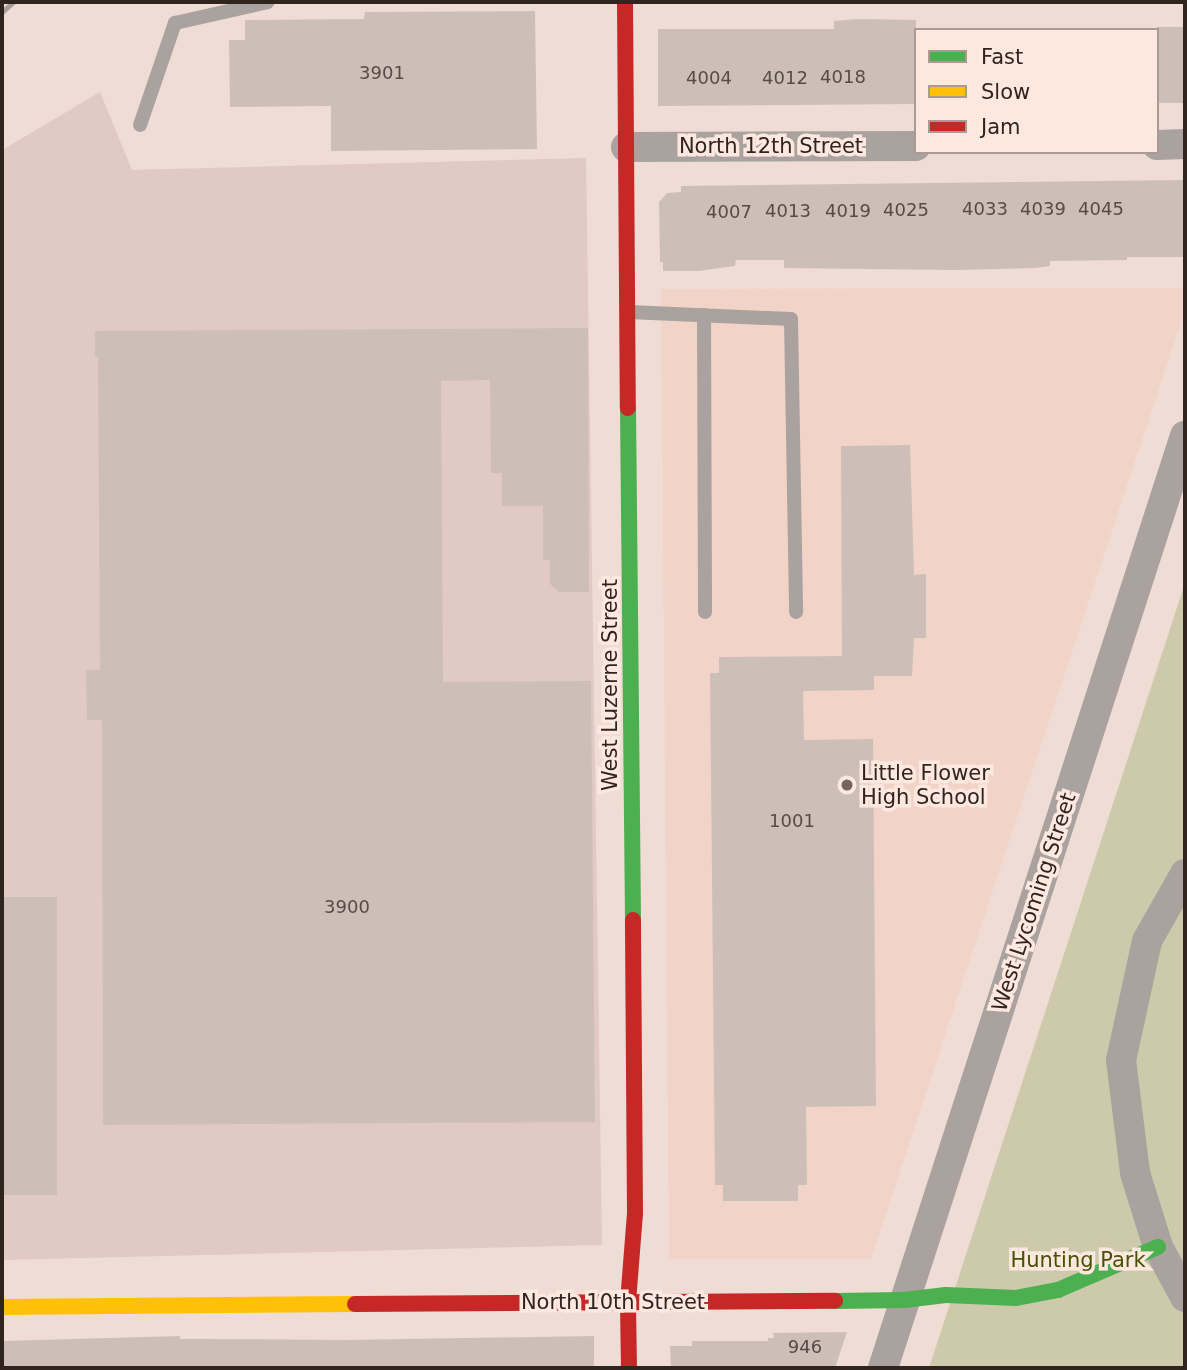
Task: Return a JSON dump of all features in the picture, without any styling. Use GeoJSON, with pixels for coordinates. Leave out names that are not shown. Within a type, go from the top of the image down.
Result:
{"type":"FeatureCollection","features":[{"type":"Feature","properties":{"kind":"street","name":"West Luzerne Street"},"geometry":{"type":"LineString","coordinates":[[625,2],[635,1214],[628,1302],[629,1368]]}},
{"type":"Feature","properties":{"kind":"street"},"geometry":{"type":"LineString","coordinates":[[1159,145],[1185,144]]}},
{"type":"Feature","properties":{"kind":"street","name":"North 12th Street"},"geometry":{"type":"LineString","coordinates":[[626,147],[914,146]]}},
{"type":"Feature","properties":{"kind":"street","name":"West Lycoming Street"},"geometry":{"type":"LineString","coordinates":[[883,1368],[1185,436]]}},
{"type":"Feature","properties":{"kind":"street"},"geometry":{"type":"LineString","coordinates":[[1185,874],[1147,941],[1121,1060],[1135,1174],[1158,1247],[1185,1297]]}},
{"type":"Feature","properties":{"kind":"street","name":"North 10th Street"},"geometry":{"type":"LineString","coordinates":[[2,1307],[904,1300],[946,1295],[1016,1298],[1058,1290],[1158,1247]]}},
{"type":"Feature","properties":{"kind":"lane"},"geometry":{"type":"LineString","coordinates":[[140,125],[175,23],[268,2]]}},
{"type":"Feature","properties":{"kind":"lane"},"geometry":{"type":"LineString","coordinates":[[628,312],[792,319],[796,612]]}},
{"type":"Feature","properties":{"kind":"lane"},"geometry":{"type":"LineString","coordinates":[[704,315],[705,612]]}},
{"type":"Feature","properties":{"kind":"shaded area"},"geometry":{"type":"Polygon","coordinates":[[[100,92],[132,170],[586,158],[602,1245],[2,1260],[2,150],[100,92]]]}},
{"type":"Feature","properties":{"kind":"shaded area","name":"Little Flower High School"},"geometry":{"type":"Polygon","coordinates":[[[1185,288],[1185,310],[871,1259],[669,1259],[661,289],[1185,288]]]}},
{"type":"Feature","properties":{"kind":"green space","name":"Hunting Park"},"geometry":{"type":"Polygon","coordinates":[[[1185,583],[1185,1368],[929,1368],[1185,583]]]}},
{"type":"Feature","properties":{"kind":"building"},"geometry":{"type":"Polygon","coordinates":[[[535,11],[537,149],[331,151],[331,106],[230,107],[229,40],[245,40],[245,20],[364,19],[365,12],[535,11]]]}},
{"type":"Feature","properties":{"kind":"building"},"geometry":{"type":"Polygon","coordinates":[[[916,20],[914,104],[658,106],[658,29],[834,29],[834,21],[916,20]]]}},
{"type":"Feature","properties":{"kind":"building"},"geometry":{"type":"Polygon","coordinates":[[[1185,27],[1185,103],[1159,103],[1157,28],[1185,27]]]}},
{"type":"Feature","properties":{"kind":"building"},"geometry":{"type":"Polygon","coordinates":[[[1185,180],[1185,257],[1050,261],[1050,266],[1035,268],[955,270],[784,268],[784,260],[736,260],[735,266],[698,271],[663,271],[663,262],[660,262],[659,202],[667,193],[681,192],[681,186],[1185,180]]]}},
{"type":"Feature","properties":{"kind":"building"},"geometry":{"type":"Polygon","coordinates":[[[588,328],[589,592],[559,592],[550,584],[550,560],[543,560],[543,506],[502,506],[502,473],[491,473],[490,380],[441,381],[443,682],[591,681],[595,1122],[103,1125],[102,720],[87,720],[86,670],[100,670],[98,357],[95,357],[95,331],[588,328]]]}},
{"type":"Feature","properties":{"kind":"building","name":"Little Flower High School"},"geometry":{"type":"Polygon","coordinates":[[[910,445],[914,575],[926,574],[926,638],[914,638],[912,676],[874,676],[874,690],[803,691],[804,740],[873,739],[876,1106],[806,1107],[807,1185],[798,1185],[798,1201],[723,1201],[723,1185],[715,1185],[710,673],[719,673],[719,657],[842,656],[841,446],[910,445]]]}},
{"type":"Feature","properties":{"kind":"building"},"geometry":{"type":"Polygon","coordinates":[[[2,897],[57,897],[57,1195],[2,1195],[2,897]]]}},
{"type":"Feature","properties":{"kind":"building"},"geometry":{"type":"Polygon","coordinates":[[[847,1332],[835,1368],[671,1368],[670,1346],[692,1346],[692,1341],[768,1341],[768,1338],[774,1338],[773,1333],[847,1332]]]}},
{"type":"Feature","properties":{"kind":"building"},"geometry":{"type":"Polygon","coordinates":[[[180,1336],[180,1339],[348,1340],[594,1336],[594,1368],[2,1368],[2,1341],[180,1336]]]}},
{"type":"Feature","properties":{"kind":"railway"},"geometry":{"type":"LineString","coordinates":[[2,12],[13,2]]}},
{"type":"Feature","properties":{"kind":"traffic: fast"},"geometry":{"type":"LineString","coordinates":[[628,408],[633,920]]}},
{"type":"Feature","properties":{"kind":"traffic: fast"},"geometry":{"type":"LineString","coordinates":[[835,1301],[904,1300],[946,1295],[1016,1298],[1058,1290],[1158,1247]]}},
{"type":"Feature","properties":{"kind":"traffic: slow"},"geometry":{"type":"LineString","coordinates":[[2,1307],[355,1304]]}},
{"type":"Feature","properties":{"kind":"traffic: jam"},"geometry":{"type":"LineString","coordinates":[[625,2],[628,408]]}},
{"type":"Feature","properties":{"kind":"traffic: jam"},"geometry":{"type":"LineString","coordinates":[[629,1368],[628,1302],[635,1214],[633,920]]}},
{"type":"Feature","properties":{"kind":"traffic: jam"},"geometry":{"type":"LineString","coordinates":[[355,1304],[835,1301]]}},
{"type":"Feature","properties":{"kind":"place","name":"Little Flower High School"},"geometry":{"type":"Point","coordinates":[847,785]}}]}
